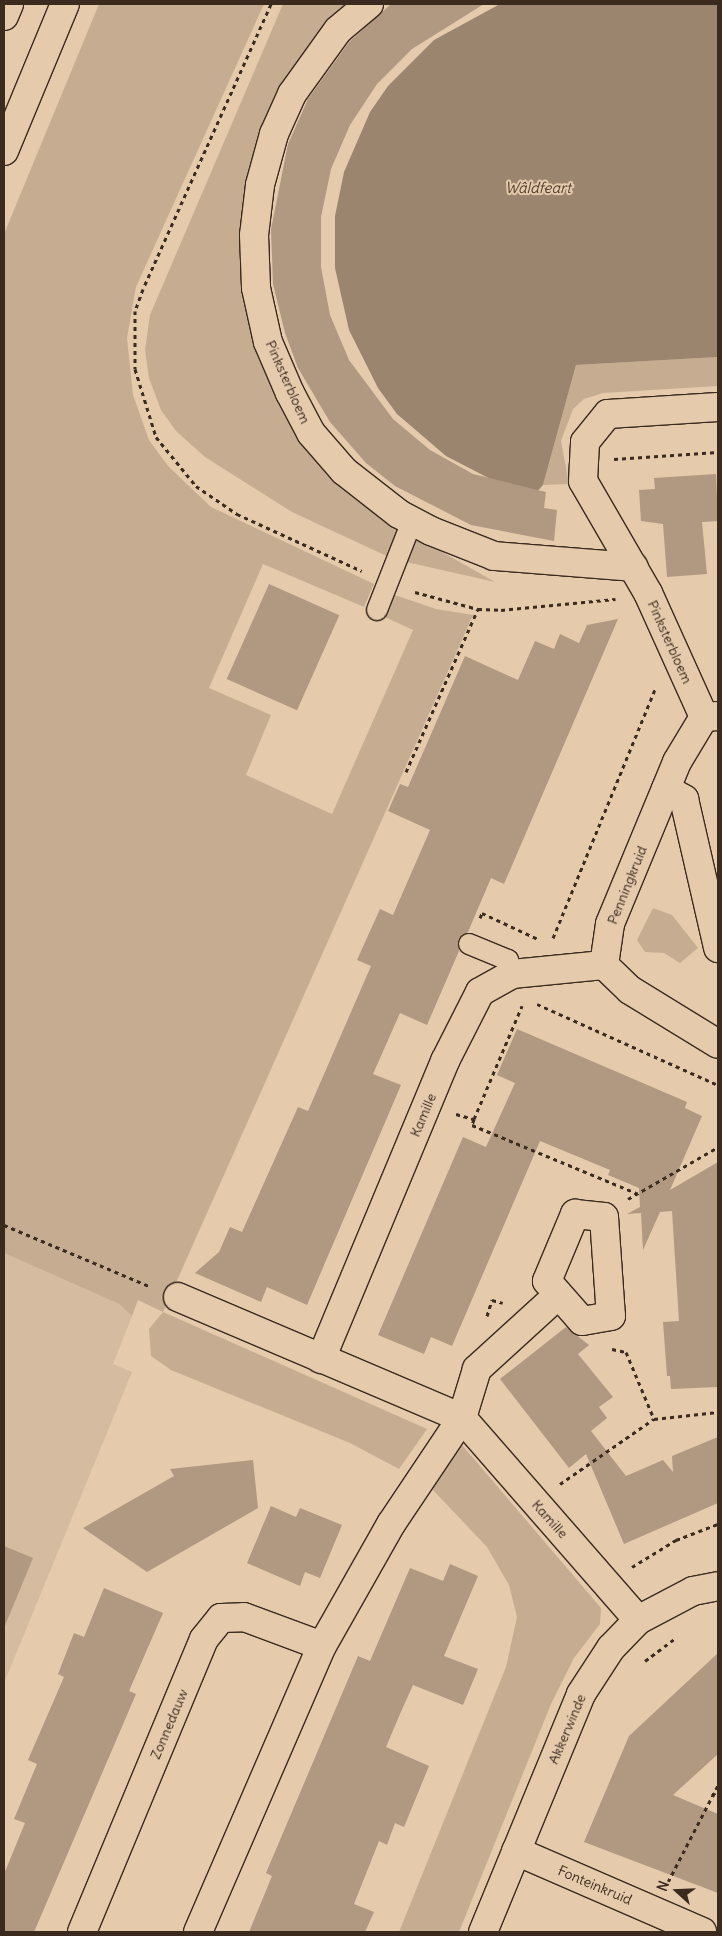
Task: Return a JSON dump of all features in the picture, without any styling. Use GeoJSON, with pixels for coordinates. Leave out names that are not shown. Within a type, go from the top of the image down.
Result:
{"type":"FeatureCollection","features":[{"type":"Feature","properties":{"kind":"main road"},"geometry":{"type":"LineString","coordinates":[[4,16],[9,4]]}},
{"type":"Feature","properties":{"kind":"main road"},"geometry":{"type":"LineString","coordinates":[[4,150],[65,4]]}},
{"type":"Feature","properties":{"kind":"main road","name":"Pinksterbloem"},"geometry":{"type":"LineString","coordinates":[[369,4],[338,30],[314,59],[274,134],[260,185],[254,235],[256,288],[268,342],[311,433],[344,471],[412,521],[494,556],[634,567]]}},
{"type":"Feature","properties":{"kind":"main road","name":"Pinksterbloem"},"geometry":{"type":"LineString","coordinates":[[711,717],[634,567],[583,481],[586,442],[608,414],[718,407]]}},
{"type":"Feature","properties":{"kind":"main road","name":"Penningkruid"},"geometry":{"type":"LineString","coordinates":[[604,965],[610,924],[666,789],[711,717]]}},
{"type":"Feature","properties":{"kind":"main road"},"geometry":{"type":"LineString","coordinates":[[666,789],[684,799],[718,948]]}},
{"type":"Feature","properties":{"kind":"main road"},"geometry":{"type":"LineString","coordinates":[[604,965],[630,990],[718,1044]]}},
{"type":"Feature","properties":{"kind":"main road","name":"Kamille"},"geometry":{"type":"LineString","coordinates":[[321,1358],[427,1105],[480,992],[524,972],[604,965]]}},
{"type":"Feature","properties":{"kind":"main road"},"geometry":{"type":"LineString","coordinates":[[575,1214],[604,1217],[611,1316],[582,1322],[557,1296],[547,1282],[575,1214]]}},
{"type":"Feature","properties":{"kind":"main road"},"geometry":{"type":"LineString","coordinates":[[198,1932],[322,1646],[391,1524],[462,1418],[477,1369],[557,1296]]}},
{"type":"Feature","properties":{"kind":"main road","name":"Kamille"},"geometry":{"type":"LineString","coordinates":[[178,1297],[462,1418],[611,1585],[638,1620]]}},
{"type":"Feature","properties":{"kind":"main road","name":"Akkerwinde"},"geometry":{"type":"LineString","coordinates":[[483,1932],[581,1694],[611,1648],[638,1620],[693,1591],[718,1586]]}},
{"type":"Feature","properties":{"kind":"main road","name":"Zonnedauw"},"geometry":{"type":"LineString","coordinates":[[82,1932],[204,1640],[221,1618],[244,1617],[322,1646]]}},
{"type":"Feature","properties":{"kind":"main road","name":"Fonteinkruid"},"geometry":{"type":"LineString","coordinates":[[516,1851],[702,1932]]}},
{"type":"Feature","properties":{"kind":"lane"},"geometry":{"type":"LineString","coordinates":[[377,610],[412,521]]}},
{"type":"Feature","properties":{"kind":"lane"},"geometry":{"type":"LineString","coordinates":[[469,944],[508,960],[524,972]]}},
{"type":"Feature","properties":{"kind":"path"},"geometry":{"type":"LineString","coordinates":[[584,462],[718,452]]}},
{"type":"Feature","properties":{"kind":"path"},"geometry":{"type":"LineString","coordinates":[[406,772],[478,609]]}},
{"type":"Feature","properties":{"kind":"path"},"geometry":{"type":"LineString","coordinates":[[524,972],[524,999],[472,1125],[636,1193]]}},
{"type":"Feature","properties":{"kind":"path"},"geometry":{"type":"LineString","coordinates":[[524,999],[718,1085]]}},
{"type":"Feature","properties":{"kind":"path"},"geometry":{"type":"LineString","coordinates":[[427,1105],[474,1119]]}},
{"type":"Feature","properties":{"kind":"path"},"geometry":{"type":"LineString","coordinates":[[604,1217],[636,1193],[718,1147]]}},
{"type":"Feature","properties":{"kind":"path"},"geometry":{"type":"LineString","coordinates":[[4,1225],[178,1297]]}},
{"type":"Feature","properties":{"kind":"path"},"geometry":{"type":"LineString","coordinates":[[582,1322],[596,1345],[626,1352],[654,1419]]}},
{"type":"Feature","properties":{"kind":"path"},"geometry":{"type":"LineString","coordinates":[[535,1502],[654,1419],[718,1412]]}},
{"type":"Feature","properties":{"kind":"path"},"geometry":{"type":"LineString","coordinates":[[611,1585],[676,1540],[718,1524]]}},
{"type":"Feature","properties":{"kind":"path"},"geometry":{"type":"LineString","coordinates":[[640,1668],[683,1633]]}},
{"type":"Feature","properties":{"kind":"path"},"geometry":{"type":"LineString","coordinates":[[654,1910],[712,1793],[718,1785]]}},
{"type":"Feature","properties":{"kind":"path"},"geometry":{"type":"LineString","coordinates":[[712,1793],[718,1796]]}},
{"type":"Feature","properties":{"kind":"shaded area"},"geometry":{"type":"Polygon","coordinates":[[[99,4],[264,4],[136,287],[127,338],[133,395],[149,440],[168,466],[211,507],[374,584],[364,607],[263,564],[209,688],[271,715],[246,775],[332,814],[413,630],[385,617],[395,595],[436,609],[473,615],[163,1312],[138,1300],[132,1316],[119,1304],[4,1253],[4,234],[99,4]]]}},
{"type":"Feature","properties":{"kind":"shaded area"},"geometry":{"type":"Polygon","coordinates":[[[283,4],[352,4],[262,147],[268,360],[398,527],[495,582],[393,559],[292,512],[205,457],[176,431],[161,410],[149,378],[145,350],[150,315],[283,4]]]}},
{"type":"Feature","properties":{"kind":"shaded area"},"geometry":{"type":"Polygon","coordinates":[[[718,357],[718,386],[603,393],[584,399],[573,409],[561,441],[569,484],[543,485],[576,365],[718,357]]]}},
{"type":"Feature","properties":{"kind":"shaded area"},"geometry":{"type":"Polygon","coordinates":[[[653,908],[672,915],[698,948],[680,963],[664,953],[645,952],[637,940],[653,908]]]}},
{"type":"Feature","properties":{"kind":"shaded area"},"geometry":{"type":"Polygon","coordinates":[[[4,1253],[119,1304],[132,1316],[113,1364],[132,1372],[4,1683],[4,1253]]]}},
{"type":"Feature","properties":{"kind":"shaded area"},"geometry":{"type":"Polygon","coordinates":[[[163,1312],[427,1429],[399,1469],[350,1443],[171,1370],[151,1356],[149,1329],[163,1312]]]}},
{"type":"Feature","properties":{"kind":"shaded area"},"geometry":{"type":"Polygon","coordinates":[[[462,1445],[601,1608],[600,1624],[574,1658],[551,1704],[459,1932],[399,1932],[506,1667],[517,1617],[509,1585],[487,1547],[432,1489],[462,1445]]]}},
{"type":"Feature","properties":{"kind":"water","name":"Wâldfeart"},"geometry":{"type":"Polygon","coordinates":[[[500,4],[718,4],[718,357],[576,365],[543,485],[534,495],[504,486],[446,456],[397,414],[378,388],[349,330],[335,268],[335,216],[344,172],[370,112],[388,86],[434,40],[500,4]]]}},
{"type":"Feature","properties":{"kind":"building"},"geometry":{"type":"Polygon","coordinates":[[[391,4],[484,4],[412,49],[377,84],[350,125],[331,169],[321,217],[321,267],[330,315],[349,360],[393,419],[430,450],[473,474],[546,492],[544,508],[557,510],[554,541],[471,525],[395,486],[366,463],[330,422],[298,368],[285,333],[273,284],[271,229],[288,144],[308,99],[349,42],[391,4]]]}},
{"type":"Feature","properties":{"kind":"building"},"geometry":{"type":"Polygon","coordinates":[[[716,474],[718,521],[702,522],[707,574],[667,577],[663,524],[641,521],[639,490],[655,489],[654,478],[716,474]]]}},
{"type":"Feature","properties":{"kind":"building"},"geometry":{"type":"Polygon","coordinates":[[[269,584],[339,615],[297,710],[227,679],[269,584]]]}},
{"type":"Feature","properties":{"kind":"building"},"geometry":{"type":"Polygon","coordinates":[[[618,619],[504,884],[491,878],[468,932],[458,939],[459,951],[427,1025],[400,1013],[373,1074],[401,1085],[307,1305],[267,1287],[261,1302],[195,1273],[219,1252],[230,1227],[242,1232],[298,1107],[308,1111],[371,966],[357,960],[380,909],[393,915],[430,830],[388,811],[400,784],[408,787],[465,656],[518,680],[535,641],[554,649],[560,634],[579,643],[587,625],[618,619]]]}},
{"type":"Feature","properties":{"kind":"building"},"geometry":{"type":"Polygon","coordinates":[[[517,1029],[687,1102],[685,1108],[702,1116],[670,1190],[718,1162],[718,1387],[671,1389],[670,1376],[667,1376],[663,1322],[679,1321],[672,1211],[660,1212],[643,1250],[641,1213],[627,1214],[640,1207],[639,1188],[608,1175],[610,1170],[540,1141],[452,1346],[431,1337],[424,1354],[378,1335],[463,1137],[486,1147],[515,1083],[497,1075],[517,1029]]]}},
{"type":"Feature","properties":{"kind":"building"},"geometry":{"type":"Polygon","coordinates":[[[566,1327],[589,1345],[578,1354],[613,1397],[599,1407],[607,1418],[591,1431],[626,1476],[663,1460],[673,1472],[672,1456],[718,1437],[718,1503],[624,1544],[586,1454],[569,1468],[500,1379],[566,1327]]]}},
{"type":"Feature","properties":{"kind":"building"},"geometry":{"type":"Polygon","coordinates":[[[253,1460],[258,1508],[147,1572],[83,1528],[174,1476],[170,1469],[253,1460]]]}},
{"type":"Feature","properties":{"kind":"building"},"geometry":{"type":"Polygon","coordinates":[[[271,1506],[296,1517],[300,1508],[342,1525],[320,1578],[305,1572],[300,1586],[247,1563],[271,1506]]]}},
{"type":"Feature","properties":{"kind":"building"},"geometry":{"type":"Polygon","coordinates":[[[4,1546],[33,1558],[4,1628],[4,1546]]]}},
{"type":"Feature","properties":{"kind":"building"},"geometry":{"type":"Polygon","coordinates":[[[450,1564],[478,1576],[444,1656],[478,1669],[463,1705],[413,1685],[400,1714],[386,1747],[429,1766],[404,1827],[395,1823],[387,1845],[379,1841],[354,1904],[374,1912],[365,1932],[249,1932],[272,1876],[266,1873],[358,1656],[370,1661],[410,1568],[443,1581],[450,1564]]]}},
{"type":"Feature","properties":{"kind":"building"},"geometry":{"type":"Polygon","coordinates":[[[104,1588],[163,1613],[129,1691],[136,1694],[34,1932],[4,1932],[4,1874],[25,1823],[14,1819],[37,1764],[28,1760],[64,1677],[58,1674],[74,1633],[84,1637],[104,1588]]]}},
{"type":"Feature","properties":{"kind":"building"},"geometry":{"type":"Polygon","coordinates":[[[718,1653],[718,1754],[673,1795],[718,1814],[718,1893],[584,1842],[629,1736],[718,1653]]]}}]}
